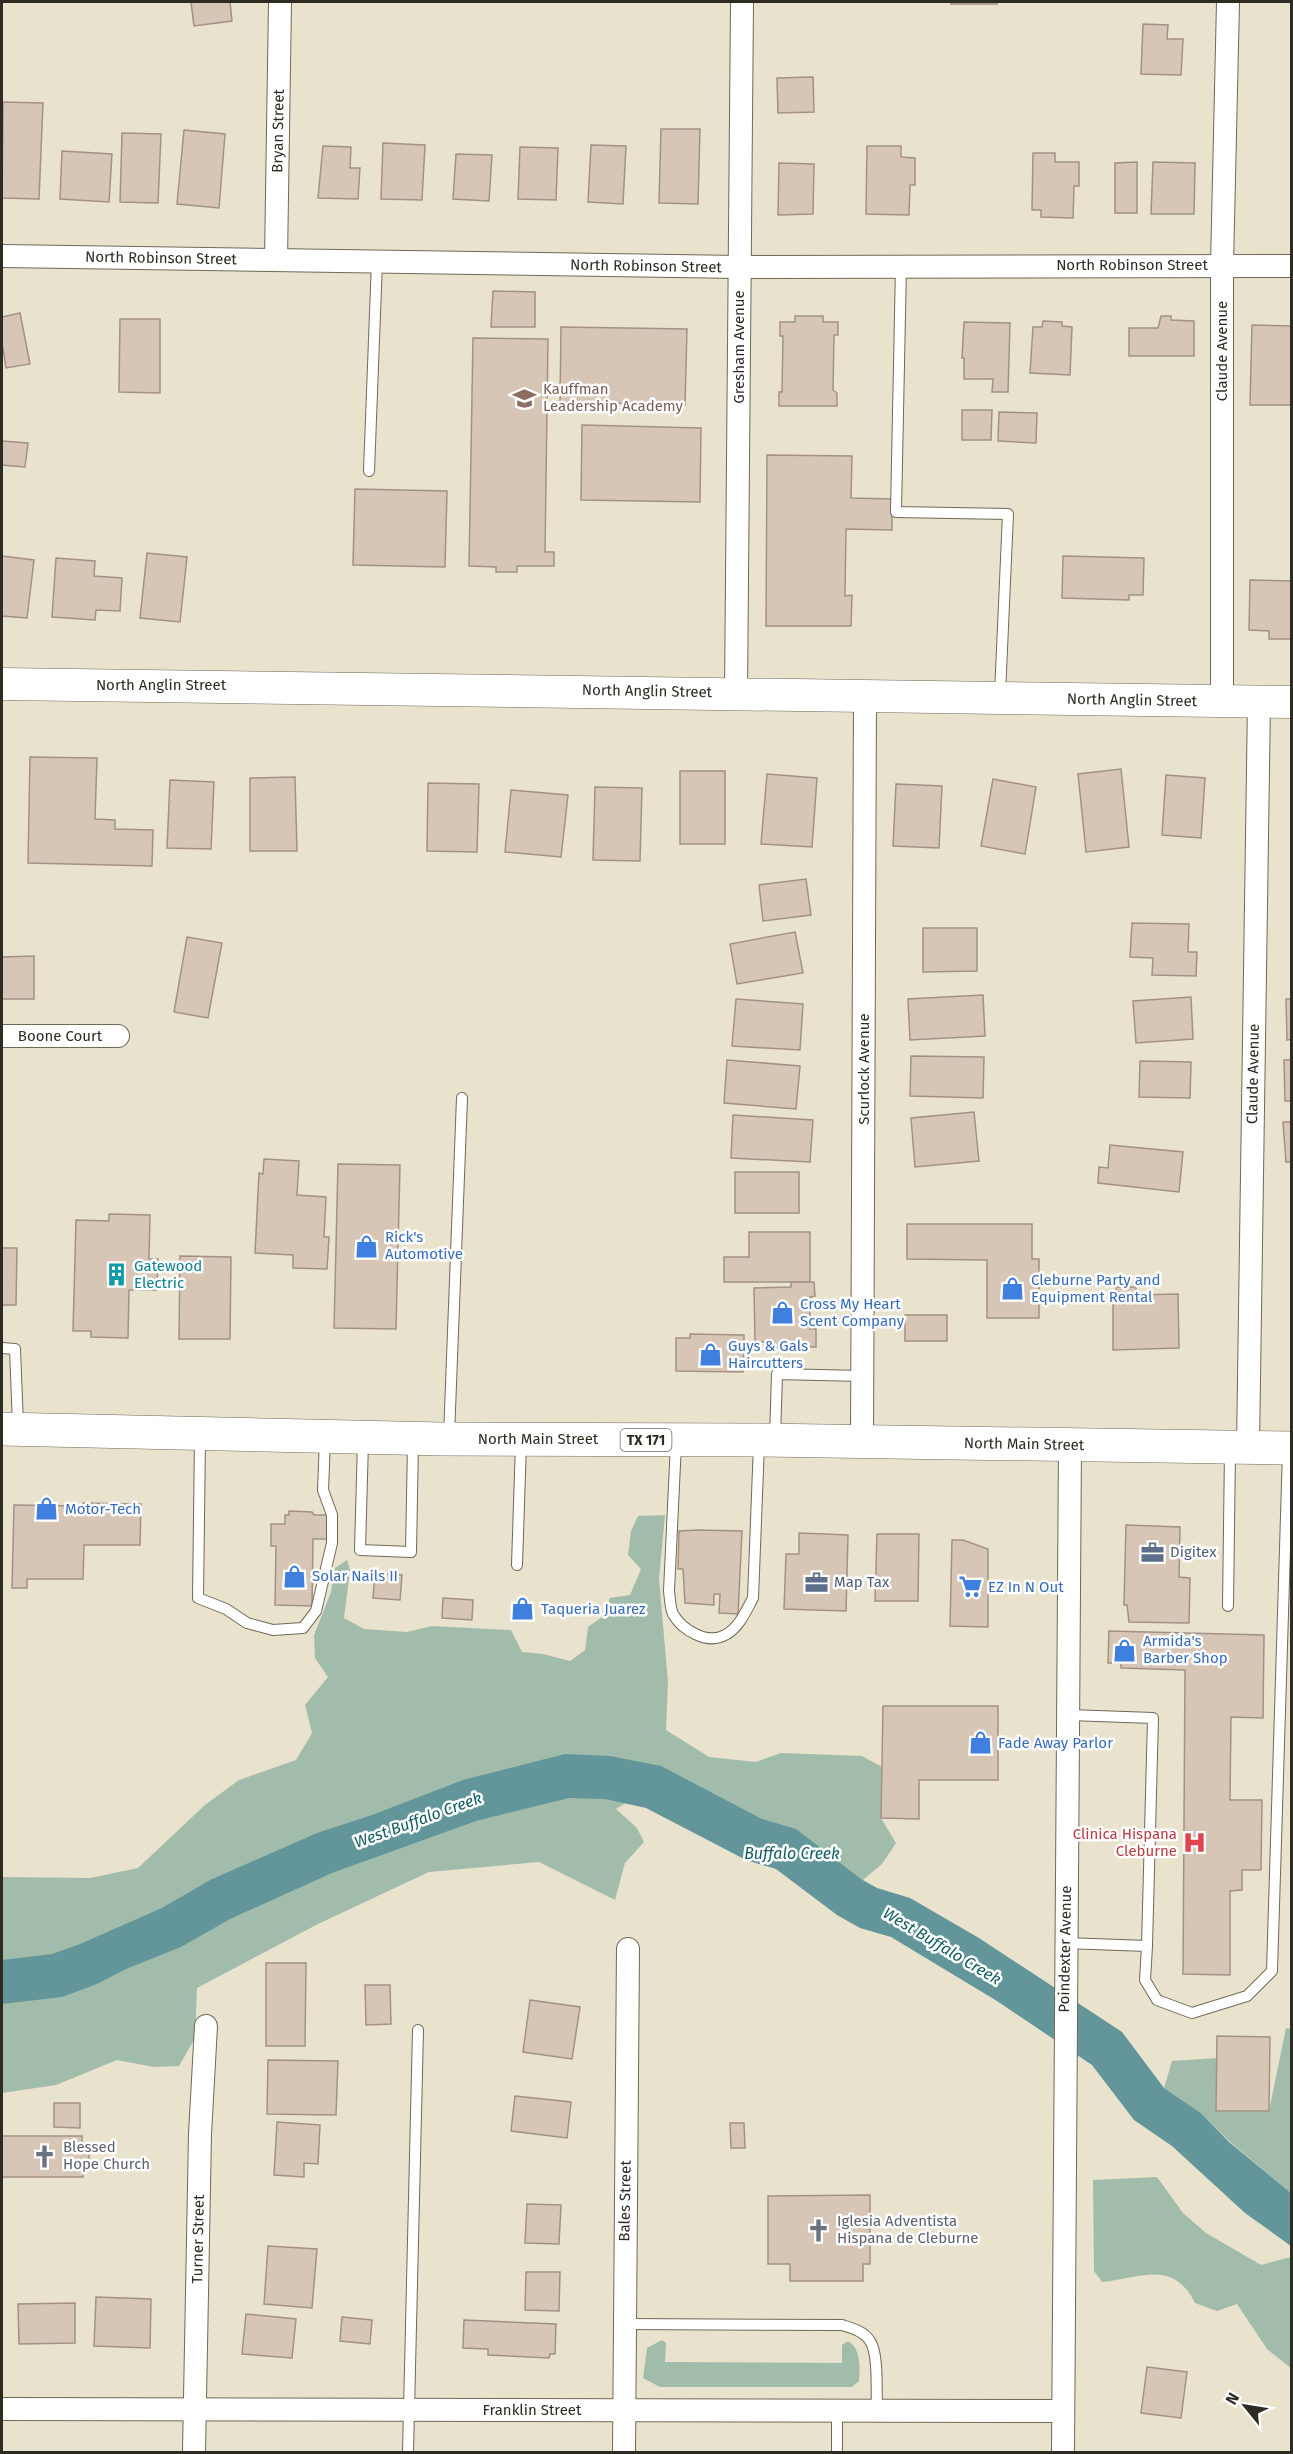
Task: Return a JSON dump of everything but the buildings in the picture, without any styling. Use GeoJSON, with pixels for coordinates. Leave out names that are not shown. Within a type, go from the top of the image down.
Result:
{"type":"FeatureCollection","features":[{"type":"Feature","properties":{"kind":"main road","name":"North Main Street"},"geometry":{"type":"LineString","coordinates":[[10,1429],[449,1439],[767,1440],[1290,1448]]}},
{"type":"Feature","properties":{"kind":"street","name":"Bryan Street"},"geometry":{"type":"LineString","coordinates":[[276,260],[280,2]]}},
{"type":"Feature","properties":{"kind":"street","name":"Gresham Avenue"},"geometry":{"type":"LineString","coordinates":[[736,693],[742,2]]}},
{"type":"Feature","properties":{"kind":"street","name":"Claude Avenue"},"geometry":{"type":"LineString","coordinates":[[1222,701],[1222,266],[1228,2]]}},
{"type":"Feature","properties":{"kind":"street","name":"North Robinson Street"},"geometry":{"type":"LineString","coordinates":[[2,256],[740,267],[1292,266]]}},
{"type":"Feature","properties":{"kind":"street","name":"North Anglin Street"},"geometry":{"type":"LineString","coordinates":[[2,684],[1292,702]]}},
{"type":"Feature","properties":{"kind":"street","name":"Scurlock Avenue"},"geometry":{"type":"LineString","coordinates":[[862,1442],[865,696]]}},
{"type":"Feature","properties":{"kind":"street","name":"Claude Avenue"},"geometry":{"type":"LineString","coordinates":[[1239,1447],[1259,702]]}},
{"type":"Feature","properties":{"kind":"street","name":"Boone Court"},"geometry":{"type":"LineString","coordinates":[[2,1036],[118,1036]]}},
{"type":"Feature","properties":{"kind":"street","name":"Poindexter Avenue"},"geometry":{"type":"LineString","coordinates":[[1063,2452],[1064,1971],[1069,1715],[1070,1445]]}},
{"type":"Feature","properties":{"kind":"street","name":"Bales Street"},"geometry":{"type":"LineString","coordinates":[[624,2452],[623,2324],[628,1949]]}},
{"type":"Feature","properties":{"kind":"street","name":"Turner Street"},"geometry":{"type":"LineString","coordinates":[[194,2452],[200,2134],[206,2026]]}},
{"type":"Feature","properties":{"kind":"street","name":"Franklin Street"},"geometry":{"type":"LineString","coordinates":[[2,2409],[1063,2411]]}},
{"type":"Feature","properties":{"kind":"lane"},"geometry":{"type":"LineString","coordinates":[[369,471],[377,261]]}},
{"type":"Feature","properties":{"kind":"lane"},"geometry":{"type":"LineString","coordinates":[[901,265],[896,512],[1008,514],[1000,698]]}},
{"type":"Feature","properties":{"kind":"lane"},"geometry":{"type":"LineString","coordinates":[[449,1439],[462,1098]]}},
{"type":"Feature","properties":{"kind":"lane"},"geometry":{"type":"LineString","coordinates":[[2,1348],[15,1349],[10,1429]]}},
{"type":"Feature","properties":{"kind":"lane"},"geometry":{"type":"LineString","coordinates":[[676,1440],[669,1591],[672,1613],[684,1627],[705,1639],[724,1636],[743,1619],[753,1598],[767,1440],[777,1374],[862,1376]]}},
{"type":"Feature","properties":{"kind":"lane"},"geometry":{"type":"LineString","coordinates":[[200,1433],[198,1598],[226,1609],[247,1623],[273,1630],[303,1628],[316,1611],[332,1543],[332,1515],[323,1490],[325,1437]]}},
{"type":"Feature","properties":{"kind":"lane"},"geometry":{"type":"LineString","coordinates":[[363,1437],[360,1550],[411,1552],[414,1438]]}},
{"type":"Feature","properties":{"kind":"lane"},"geometry":{"type":"LineString","coordinates":[[518,1565],[521,1439]]}},
{"type":"Feature","properties":{"kind":"lane"},"geometry":{"type":"LineString","coordinates":[[1228,1606],[1239,1447]]}},
{"type":"Feature","properties":{"kind":"lane"},"geometry":{"type":"LineString","coordinates":[[1069,1715],[1153,1718],[1145,1980],[1157,2000],[1192,2013],[1247,1996],[1272,1971],[1290,1448]]}},
{"type":"Feature","properties":{"kind":"lane"},"geometry":{"type":"LineString","coordinates":[[1065,1944],[1147,1946]]}},
{"type":"Feature","properties":{"kind":"lane"},"geometry":{"type":"LineString","coordinates":[[408,2452],[418,2030]]}},
{"type":"Feature","properties":{"kind":"lane"},"geometry":{"type":"LineString","coordinates":[[623,2324],[831,2325],[857,2330],[870,2341],[874,2356],[877,2411]]}},
{"type":"Feature","properties":{"kind":"lane"},"geometry":{"type":"LineString","coordinates":[[837,2411],[837,2452]]}},
{"type":"Feature","properties":{"kind":"green space"},"geometry":{"type":"Polygon","coordinates":[[[665,1515],[659,1579],[668,1682],[666,1730],[709,1757],[756,1762],[781,1753],[862,1756],[882,1767],[881,1818],[896,1843],[882,1864],[858,1884],[635,1797],[616,1809],[637,1828],[644,1842],[625,1863],[615,1900],[539,1862],[429,1872],[318,1924],[197,1988],[195,2038],[179,2066],[154,2067],[117,2060],[56,2085],[2,2093],[2,1877],[90,1878],[138,1868],[205,1805],[239,1780],[296,1760],[312,1733],[305,1705],[328,1677],[315,1658],[314,1635],[331,1592],[335,1568],[347,1560],[350,1570],[344,1618],[364,1629],[407,1632],[432,1626],[511,1630],[522,1652],[543,1654],[570,1661],[585,1650],[588,1627],[602,1617],[610,1598],[630,1595],[641,1569],[628,1555],[631,1531],[638,1516],[665,1515]]]}},
{"type":"Feature","properties":{"kind":"green space"},"geometry":{"type":"Polygon","coordinates":[[[1286,2028],[1291,2029],[1291,2193],[1229,2141],[1201,2113],[1164,2088],[1172,2061],[1217,2058],[1216,2111],[1269,2111],[1286,2028]]]}},
{"type":"Feature","properties":{"kind":"green space"},"geometry":{"type":"Polygon","coordinates":[[[1157,2177],[1183,2213],[1206,2233],[1261,2265],[1291,2257],[1291,2368],[1267,2349],[1237,2304],[1217,2311],[1195,2303],[1186,2289],[1177,2281],[1166,2276],[1143,2275],[1102,2282],[1094,2271],[1093,2180],[1157,2177]]]}},
{"type":"Feature","properties":{"kind":"green space"},"geometry":{"type":"Polygon","coordinates":[[[662,2340],[666,2343],[665,2362],[842,2363],[842,2345],[848,2341],[857,2353],[859,2381],[852,2387],[660,2387],[643,2378],[647,2348],[662,2340]]]}},
{"type":"Feature","properties":{"kind":"water","name":"Buffalo Creek"},"geometry":{"type":"Polygon","coordinates":[[[565,1754],[610,1756],[661,1766],[762,1819],[796,1829],[861,1879],[877,1888],[910,1898],[979,1938],[1122,2032],[1164,2088],[1201,2113],[1229,2142],[1291,2193],[1291,2246],[1245,2213],[1172,2146],[1134,2120],[1092,2065],[997,2001],[891,1937],[860,1928],[837,1915],[776,1869],[746,1860],[646,1808],[605,1799],[569,1798],[476,1821],[332,1873],[230,1919],[181,1947],[126,1969],[97,1984],[62,1997],[2,2004],[2,1960],[52,1954],[80,1944],[162,1908],[210,1880],[317,1833],[372,1815],[463,1780],[565,1754]]]}},
{"type":"Feature","properties":{"kind":"place","name":"Kauffman Leadership Academy"},"geometry":{"type":"Point","coordinates":[525,398]}},
{"type":"Feature","properties":{"kind":"place","name":"Rick's Automotive"},"geometry":{"type":"Point","coordinates":[367,1246]}},
{"type":"Feature","properties":{"kind":"place","name":"Gatewood Electric"},"geometry":{"type":"Point","coordinates":[116,1275]}},
{"type":"Feature","properties":{"kind":"place","name":"Cleburne Party and Equipment Rental"},"geometry":{"type":"Point","coordinates":[1013,1289]}},
{"type":"Feature","properties":{"kind":"place","name":"Cross My Heart Scent Company"},"geometry":{"type":"Point","coordinates":[782,1313]}},
{"type":"Feature","properties":{"kind":"place","name":"Guys & Gals Haircutters"},"geometry":{"type":"Point","coordinates":[710,1355]}},
{"type":"Feature","properties":{"kind":"place","name":"Motor-Tech"},"geometry":{"type":"Point","coordinates":[47,1509]}},
{"type":"Feature","properties":{"kind":"place","name":"Digitex"},"geometry":{"type":"Point","coordinates":[1152,1552]}},
{"type":"Feature","properties":{"kind":"place","name":"Solar Nails II"},"geometry":{"type":"Point","coordinates":[294,1576]}},
{"type":"Feature","properties":{"kind":"place","name":"Map Tax"},"geometry":{"type":"Point","coordinates":[816,1582]}},
{"type":"Feature","properties":{"kind":"place","name":"EZ In N Out"},"geometry":{"type":"Point","coordinates":[970,1587]}},
{"type":"Feature","properties":{"kind":"place","name":"Taqueria Juarez"},"geometry":{"type":"Point","coordinates":[523,1609]}},
{"type":"Feature","properties":{"kind":"place","name":"Armida's Barber Shop"},"geometry":{"type":"Point","coordinates":[1125,1650]}},
{"type":"Feature","properties":{"kind":"place","name":"Fade Away Parlor"},"geometry":{"type":"Point","coordinates":[980,1743]}},
{"type":"Feature","properties":{"kind":"place","name":"Clinica Hispana Cleburne"},"geometry":{"type":"Point","coordinates":[1195,1843]}},
{"type":"Feature","properties":{"kind":"place","name":"Blessed Hope Church"},"geometry":{"type":"Point","coordinates":[45,2156]}},
{"type":"Feature","properties":{"kind":"place","name":"Iglesia Adventista Hispana de Cleburne"},"geometry":{"type":"Point","coordinates":[819,2230]}},
{"type":"Feature","properties":{"kind":"water label","name":"West Buffalo Creek"},"geometry":{"type":"Point","coordinates":[418,1820]}},
{"type":"Feature","properties":{"kind":"water label","name":"West Buffalo Creek"},"geometry":{"type":"Point","coordinates":[942,1946]}}]}
